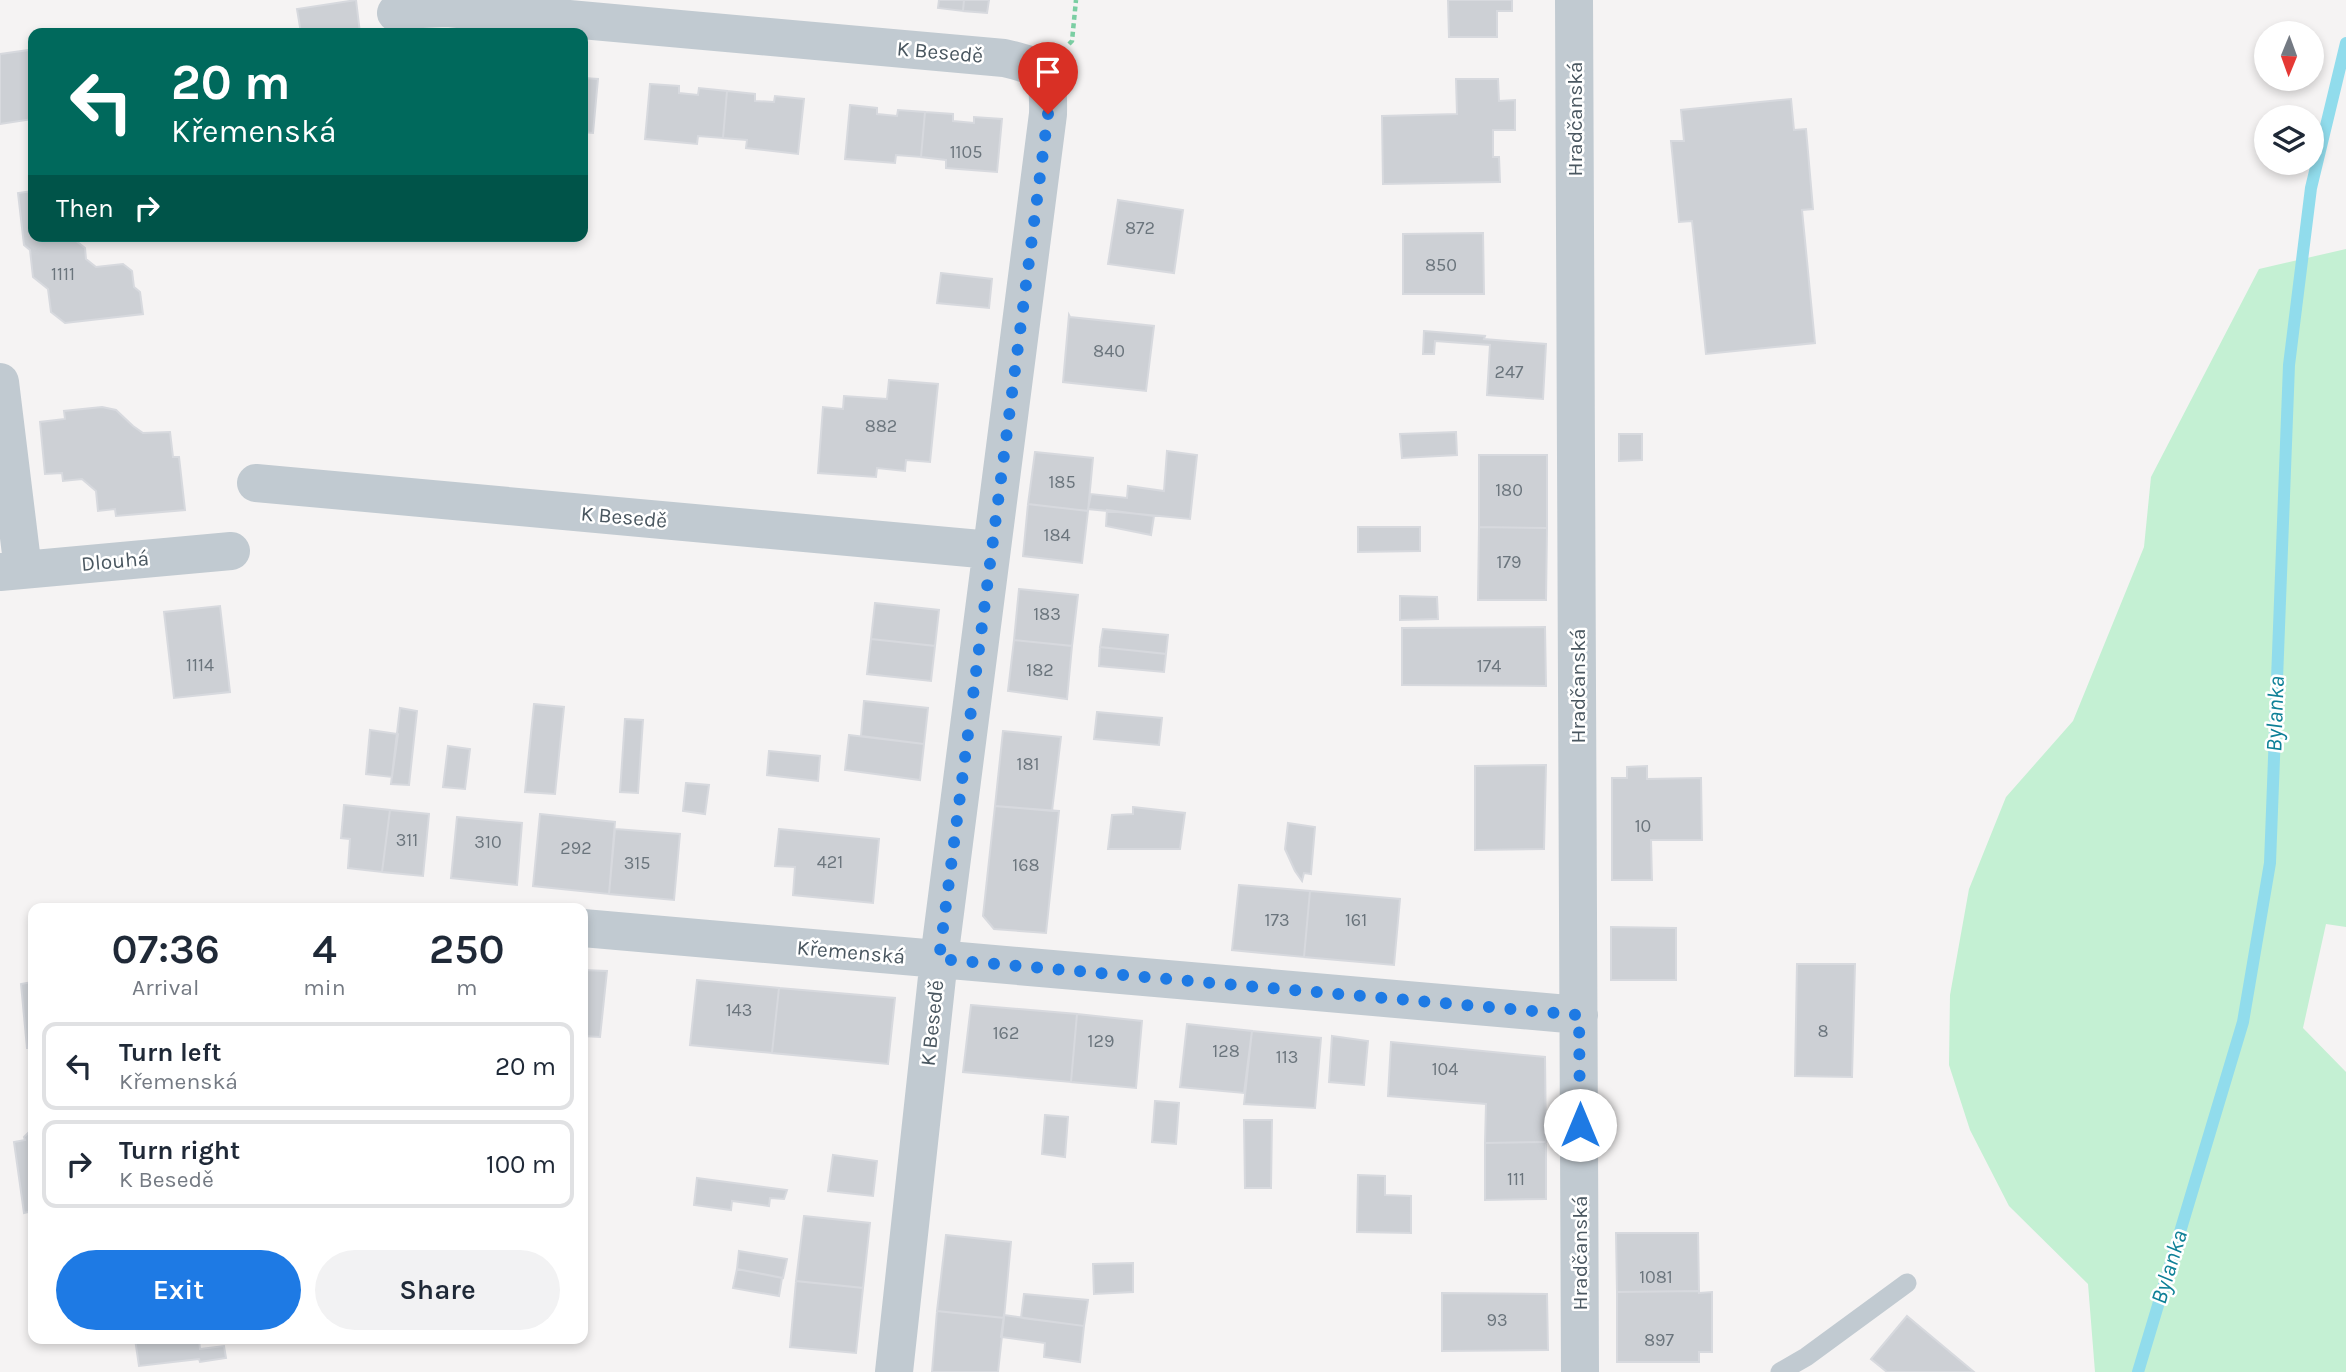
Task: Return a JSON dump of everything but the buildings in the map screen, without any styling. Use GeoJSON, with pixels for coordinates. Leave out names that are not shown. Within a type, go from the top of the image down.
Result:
{"type":"FeatureCollection","features":[{"type":"Feature","properties":{"kind":"street","name":"Hradčanská"},"geometry":{"type":"LineString","coordinates":[[1574,0],[1580,1372]]}},
{"type":"Feature","properties":{"kind":"street","name":"K Besedě"},"geometry":{"type":"LineString","coordinates":[[396,13],[447,4],[1004,58],[1032,65],[1041,72],[1048,96],[1048,114],[939,959],[894,1372]]}},
{"type":"Feature","properties":{"kind":"street"},"geometry":{"type":"LineString","coordinates":[[0,382],[12,571]]}},
{"type":"Feature","properties":{"kind":"street","name":"K Besedě"},"geometry":{"type":"LineString","coordinates":[[256,483],[991,550]]}},
{"type":"Feature","properties":{"kind":"street","name":"Dlouhá"},"geometry":{"type":"LineString","coordinates":[[12,571],[231,551]]}},
{"type":"Feature","properties":{"kind":"street","name":"Křemenská"},"geometry":{"type":"LineString","coordinates":[[588,928],[1579,1015]]}},
{"type":"Feature","properties":{"kind":"lane"},"geometry":{"type":"LineString","coordinates":[[1780,1372],[1806,1357],[1907,1283]]}},
{"type":"Feature","properties":{"kind":"green space"},"geometry":{"type":"Polygon","coordinates":[[[2346,249],[2346,927],[2326,924],[2303,1028],[2346,1072],[2346,1372],[2095,1372],[2088,1284],[2009,1206],[1970,1130],[1949,1065],[1950,995],[1969,889],[2006,797],[2073,721],[2144,547],[2151,477],[2259,269],[2346,249]]]}},
{"type":"Feature","properties":{"kind":"waterway","name":"Bylanka"},"geometry":{"type":"LineString","coordinates":[[2138,1372],[2243,1022],[2270,863],[2289,365],[2311,188],[2346,43]]}},
{"type":"Feature","properties":{"kind":"route"},"geometry":{"type":"LineString","coordinates":[[1048,114],[939,959],[1579,1015],[1580,1125]]}}]}
